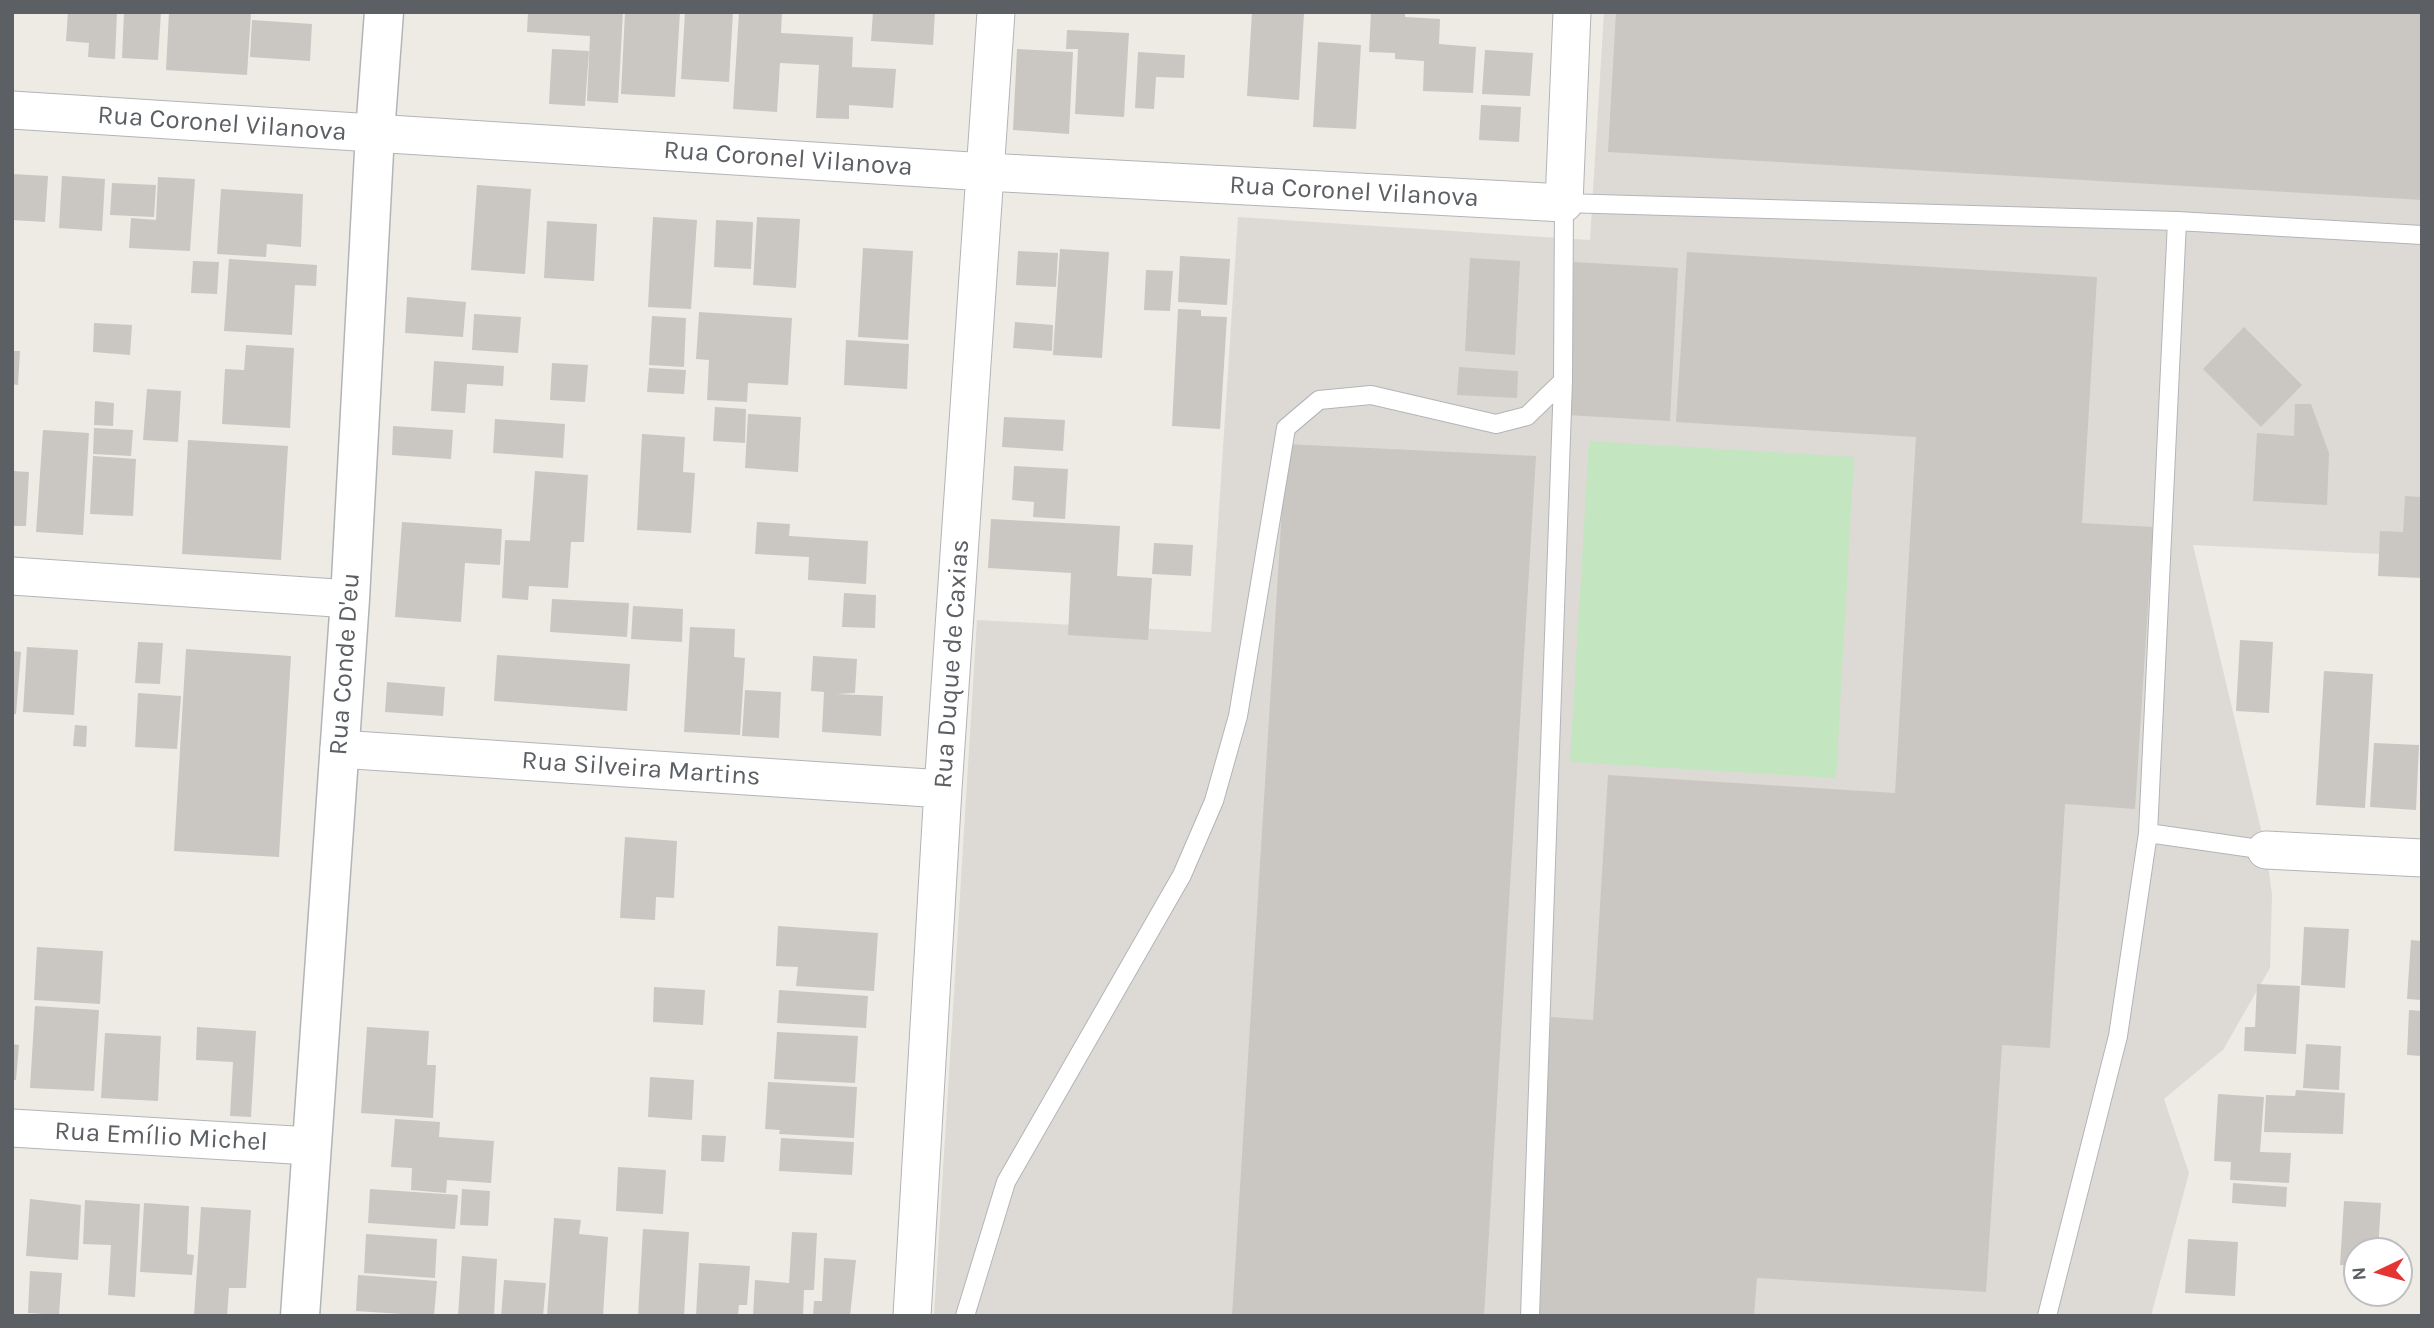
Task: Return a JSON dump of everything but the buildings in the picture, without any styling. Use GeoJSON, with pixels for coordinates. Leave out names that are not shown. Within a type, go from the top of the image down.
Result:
{"type":"FeatureCollection","features":[{"type":"Feature","properties":{"kind":"street","name":"Rua Conde D'eu"},"geometry":{"type":"LineString","coordinates":[[300,1316],[350,599],[384,12]]}},
{"type":"Feature","properties":{"kind":"street","name":"Rua Duque de Caxias"},"geometry":{"type":"LineString","coordinates":[[912,1316],[943,789],[996,12]]}},
{"type":"Feature","properties":{"kind":"street"},"geometry":{"type":"LineString","coordinates":[[1564,203],[1572,12]]}},
{"type":"Feature","properties":{"kind":"street","name":"Rua Coronel Vilanova"},"geometry":{"type":"LineString","coordinates":[[12,110],[986,172],[1564,203]]}},
{"type":"Feature","properties":{"kind":"street"},"geometry":{"type":"LineString","coordinates":[[12,576],[350,599]]}},
{"type":"Feature","properties":{"kind":"street","name":"Rua Silveira Martins"},"geometry":{"type":"LineString","coordinates":[[339,749],[943,789]]}},
{"type":"Feature","properties":{"kind":"street"},"geometry":{"type":"LineString","coordinates":[[2266,850],[2422,858]]}},
{"type":"Feature","properties":{"kind":"street","name":"Rua Emílio Michel"},"geometry":{"type":"LineString","coordinates":[[12,1128],[310,1146]]}},
{"type":"Feature","properties":{"kind":"lane"},"geometry":{"type":"LineString","coordinates":[[1530,1316],[1563,381],[1564,203],[2177,221],[2422,235]]}},
{"type":"Feature","properties":{"kind":"lane"},"geometry":{"type":"LineString","coordinates":[[2046,1316],[2118,1036],[2148,833],[2177,221]]}},
{"type":"Feature","properties":{"kind":"lane"},"geometry":{"type":"LineString","coordinates":[[965,1316],[1006,1182],[1182,875],[1214,801],[1238,716],[1286,428],[1320,400],[1371,395],[1496,424],[1527,416],[1563,381]]}},
{"type":"Feature","properties":{"kind":"lane"},"geometry":{"type":"LineString","coordinates":[[2148,833],[2266,850]]}},
{"type":"Feature","properties":{"kind":"shaded area"},"geometry":{"type":"Polygon","coordinates":[[[1604,12],[2422,12],[2422,556],[2193,545],[2266,850],[2272,895],[2270,968],[2223,1050],[2164,1099],[2189,1173],[2151,1316],[934,1316],[977,620],[1211,632],[1238,217],[1590,240],[1604,12]]]}},
{"type":"Feature","properties":{"kind":"green space"},"geometry":{"type":"Polygon","coordinates":[[[1589,441],[1854,457],[1836,778],[1570,762],[1589,441]]]}}]}
